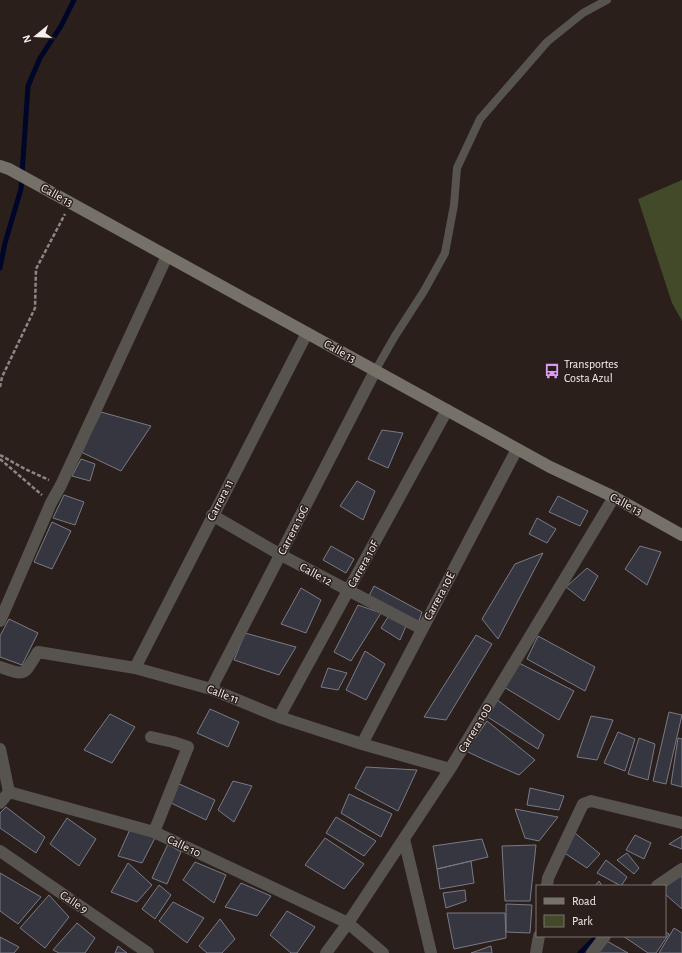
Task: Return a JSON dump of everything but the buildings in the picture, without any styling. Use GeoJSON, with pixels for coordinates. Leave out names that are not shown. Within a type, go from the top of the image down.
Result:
{"type":"FeatureCollection","features":[{"type":"Feature","properties":{"kind":"street","name":"Calle 13"},"geometry":{"type":"LineString","coordinates":[[5,167],[550,467],[614,497],[682,534]]}},
{"type":"Feature","properties":{"kind":"street"},"geometry":{"type":"LineString","coordinates":[[0,621],[51,503],[167,256]]}},
{"type":"Feature","properties":{"kind":"street","name":"Carrera 11"},"geometry":{"type":"LineString","coordinates":[[135,668],[307,333]]}},
{"type":"Feature","properties":{"kind":"street","name":"Carrera 10G"},"geometry":{"type":"LineString","coordinates":[[211,688],[375,371]]}},
{"type":"Feature","properties":{"kind":"street","name":"Carrera 10F"},"geometry":{"type":"LineString","coordinates":[[279,717],[447,410]]}},
{"type":"Feature","properties":{"kind":"street","name":"Carrera 10E"},"geometry":{"type":"LineString","coordinates":[[362,744],[517,449]]}},
{"type":"Feature","properties":{"kind":"street","name":"Carrera 10D"},"geometry":{"type":"LineString","coordinates":[[326,953],[348,923],[450,769],[614,497]]}},
{"type":"Feature","properties":{"kind":"street","name":"Calle 12"},"geometry":{"type":"LineString","coordinates":[[212,516],[281,555],[422,629]]}},
{"type":"Feature","properties":{"kind":"street","name":"Calle 11"},"geometry":{"type":"LineString","coordinates":[[0,667],[17,674],[23,672],[29,667],[38,652],[135,668],[211,688],[279,717],[362,744],[450,769]]}},
{"type":"Feature","properties":{"kind":"street"},"geometry":{"type":"LineString","coordinates":[[151,737],[188,747],[154,832]]}},
{"type":"Feature","properties":{"kind":"street"},"geometry":{"type":"LineString","coordinates":[[0,748],[9,792],[0,803]]}},
{"type":"Feature","properties":{"kind":"street","name":"Calle 10"},"geometry":{"type":"LineString","coordinates":[[9,792],[154,832],[348,923],[383,953]]}},
{"type":"Feature","properties":{"kind":"street"},"geometry":{"type":"LineString","coordinates":[[547,885],[548,878],[583,804],[592,801],[682,823]]}},
{"type":"Feature","properties":{"kind":"street"},"geometry":{"type":"LineString","coordinates":[[404,839],[431,953]]}},
{"type":"Feature","properties":{"kind":"street","name":"Calle 9"},"geometry":{"type":"LineString","coordinates":[[0,852],[148,953]]}},
{"type":"Feature","properties":{"kind":"street"},"geometry":{"type":"LineString","coordinates":[[658,885],[682,869]]}},
{"type":"Feature","properties":{"kind":"street"},"geometry":{"type":"LineString","coordinates":[[536,953],[539,937]]}},
{"type":"Feature","properties":{"kind":"street"},"geometry":{"type":"LineString","coordinates":[[592,953],[605,937]]}},
{"type":"Feature","properties":{"kind":"lane"},"geometry":{"type":"LineString","coordinates":[[375,371],[395,336],[424,291],[445,253],[454,205],[457,168],[480,119],[547,42],[583,13],[607,0]]}},
{"type":"Feature","properties":{"kind":"path"},"geometry":{"type":"LineString","coordinates":[[0,387],[2,377],[35,308],[36,269],[70,202]]}},
{"type":"Feature","properties":{"kind":"path"},"geometry":{"type":"LineString","coordinates":[[0,455],[25,469],[60,485]]}},
{"type":"Feature","properties":{"kind":"path"},"geometry":{"type":"LineString","coordinates":[[0,459],[51,503]]}},
{"type":"Feature","properties":{"kind":"green space"},"geometry":{"type":"Polygon","coordinates":[[[682,180],[682,321],[672,303],[638,199],[682,180]]]}},
{"type":"Feature","properties":{"kind":"waterway"},"geometry":{"type":"LineString","coordinates":[[0,268],[5,243],[21,189],[28,86],[40,58],[61,26],[74,0]]}},
{"type":"Feature","properties":{"kind":"waterway"},"geometry":{"type":"LineString","coordinates":[[580,953],[596,937]]}},
{"type":"Feature","properties":{"kind":"place","name":"Transportes Costa Azul"},"geometry":{"type":"Point","coordinates":[552,371]}}]}
